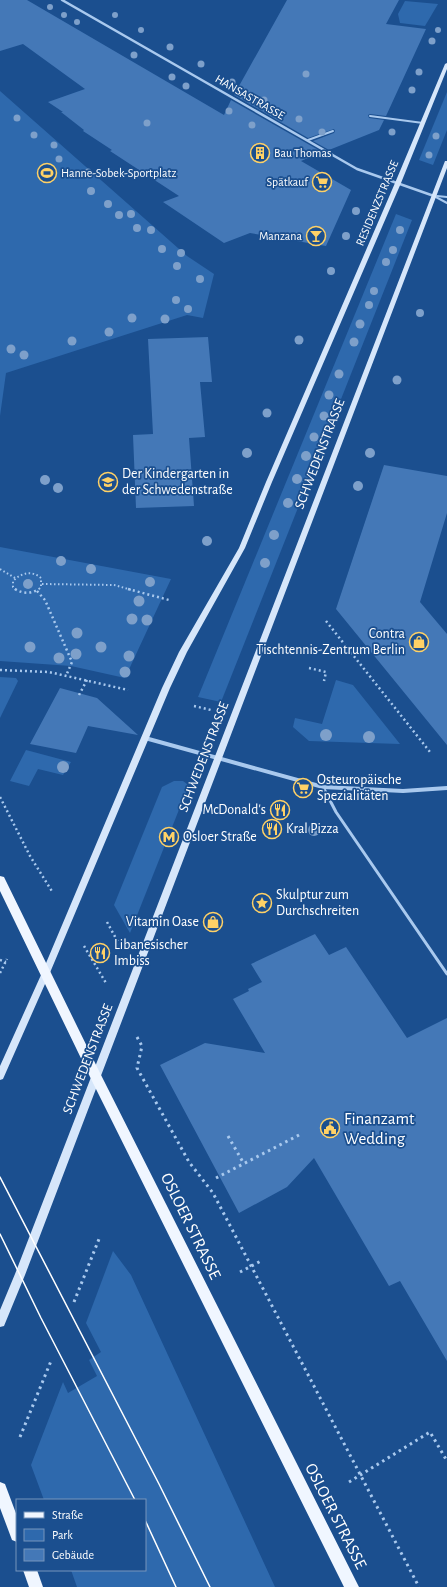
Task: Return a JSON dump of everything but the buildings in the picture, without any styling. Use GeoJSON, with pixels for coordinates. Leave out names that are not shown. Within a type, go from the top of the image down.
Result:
{"type":"FeatureCollection","features":[{"type":"Feature","properties":{"kind":"main road","name":"RESIDENZSTRASSE"},"geometry":{"type":"LineString","coordinates":[[144,738],[184,652],[242,548],[398,184],[447,64]]}},
{"type":"Feature","properties":{"kind":"main road"},"geometry":{"type":"LineString","coordinates":[[434,196],[447,162]]}},
{"type":"Feature","properties":{"kind":"main road","name":"SCHWEDENSTRASSE"},"geometry":{"type":"LineString","coordinates":[[0,1322],[20,1275],[434,196]]}},
{"type":"Feature","properties":{"kind":"main road"},"geometry":{"type":"LineString","coordinates":[[0,1076],[45,975],[144,738]]}},
{"type":"Feature","properties":{"kind":"main road","name":"OSLOER STRASSE"},"geometry":{"type":"LineString","coordinates":[[0,880],[45,975],[352,1587]]}},
{"type":"Feature","properties":{"kind":"main road"},"geometry":{"type":"LineString","coordinates":[[0,1489],[16,1532]]}},
{"type":"Feature","properties":{"kind":"main road"},"geometry":{"type":"LineString","coordinates":[[30,1571],[36,1587]]}},
{"type":"Feature","properties":{"kind":"street","name":"HANSASTRASSE"},"geometry":{"type":"LineString","coordinates":[[62,0],[357,169],[434,196]]}},
{"type":"Feature","properties":{"kind":"street"},"geometry":{"type":"LineString","coordinates":[[144,738],[219,757],[322,787],[403,791],[447,788]]}},
{"type":"Feature","properties":{"kind":"lane"},"geometry":{"type":"LineString","coordinates":[[370,116],[423,123]]}},
{"type":"Feature","properties":{"kind":"lane"},"geometry":{"type":"LineString","coordinates":[[308,140],[333,131]]}},
{"type":"Feature","properties":{"kind":"lane"},"geometry":{"type":"LineString","coordinates":[[434,196],[447,197]]}},
{"type":"Feature","properties":{"kind":"lane"},"geometry":{"type":"LineString","coordinates":[[434,196],[447,203]]}},
{"type":"Feature","properties":{"kind":"lane"},"geometry":{"type":"LineString","coordinates":[[322,787],[336,812],[447,974]]}},
{"type":"Feature","properties":{"kind":"path"},"geometry":{"type":"LineString","coordinates":[[0,569],[15,578]]}},
{"type":"Feature","properties":{"kind":"path"},"geometry":{"type":"LineString","coordinates":[[34,573],[41,577],[42,584],[37,591],[28,593],[19,592],[13,587],[13,581],[15,578],[24,574],[34,573]]}},
{"type":"Feature","properties":{"kind":"path"},"geometry":{"type":"LineString","coordinates":[[42,584],[114,585],[169,600]]}},
{"type":"Feature","properties":{"kind":"path"},"geometry":{"type":"LineString","coordinates":[[37,591],[45,600],[72,662],[66,676]]}},
{"type":"Feature","properties":{"kind":"path"},"geometry":{"type":"LineString","coordinates":[[326,621],[430,752]]}},
{"type":"Feature","properties":{"kind":"path"},"geometry":{"type":"LineString","coordinates":[[295,650],[314,654]]}},
{"type":"Feature","properties":{"kind":"path"},"geometry":{"type":"LineString","coordinates":[[309,668],[326,672],[324,681]]}},
{"type":"Feature","properties":{"kind":"path"},"geometry":{"type":"LineString","coordinates":[[0,670],[49,672],[128,690]]}},
{"type":"Feature","properties":{"kind":"path"},"geometry":{"type":"LineString","coordinates":[[79,695],[87,680]]}},
{"type":"Feature","properties":{"kind":"path"},"geometry":{"type":"LineString","coordinates":[[194,706],[218,711]]}},
{"type":"Feature","properties":{"kind":"path"},"geometry":{"type":"LineString","coordinates":[[0,797],[30,856]]}},
{"type":"Feature","properties":{"kind":"path"},"geometry":{"type":"LineString","coordinates":[[107,922],[120,945]]}},
{"type":"Feature","properties":{"kind":"path"},"geometry":{"type":"LineString","coordinates":[[92,958],[142,1046],[137,1068],[189,1162],[213,1193],[419,1587]]}},
{"type":"Feature","properties":{"kind":"path"},"geometry":{"type":"LineString","coordinates":[[0,960],[6,961],[0,973]]}},
{"type":"Feature","properties":{"kind":"path"},"geometry":{"type":"LineString","coordinates":[[216,1178],[301,1134]]}},
{"type":"Feature","properties":{"kind":"path"},"geometry":{"type":"LineString","coordinates":[[228,1136],[244,1164]]}},
{"type":"Feature","properties":{"kind":"path"},"geometry":{"type":"LineString","coordinates":[[74,1302],[99,1239]]}},
{"type":"Feature","properties":{"kind":"path"},"geometry":{"type":"LineString","coordinates":[[240,1272],[261,1261]]}},
{"type":"Feature","properties":{"kind":"path"},"geometry":{"type":"LineString","coordinates":[[20,1437],[51,1361]]}},
{"type":"Feature","properties":{"kind":"path"},"geometry":{"type":"LineString","coordinates":[[349,1482],[430,1432],[447,1461]]}},
{"type":"Feature","properties":{"kind":"green space"},"geometry":{"type":"Polygon","coordinates":[[[405,1],[438,4],[425,26],[400,23],[398,14],[405,1]]]}},
{"type":"Feature","properties":{"kind":"green space","name":"Hanne-Sobek-Sportplatz"},"geometry":{"type":"Polygon","coordinates":[[[0,91],[187,256],[214,274],[203,318],[187,315],[6,373],[0,416],[0,91]]]}},
{"type":"Feature","properties":{"kind":"green space"},"geometry":{"type":"Polygon","coordinates":[[[447,92],[447,130],[433,165],[419,160],[447,92]]]}},
{"type":"Feature","properties":{"kind":"green space"},"geometry":{"type":"Polygon","coordinates":[[[396,214],[412,220],[221,702],[198,697],[396,214]]]}},
{"type":"Feature","properties":{"kind":"green space"},"geometry":{"type":"Polygon","coordinates":[[[0,547],[171,579],[125,678],[71,666],[0,661],[0,547]]]}},
{"type":"Feature","properties":{"kind":"green space"},"geometry":{"type":"Polygon","coordinates":[[[0,677],[16,678],[18,681],[0,718],[0,677]]]}},
{"type":"Feature","properties":{"kind":"green space"},"geometry":{"type":"Polygon","coordinates":[[[336,680],[353,685],[400,744],[309,741],[293,727],[295,718],[322,724],[336,680]]]}},
{"type":"Feature","properties":{"kind":"green space"},"geometry":{"type":"Polygon","coordinates":[[[26,750],[71,762],[63,775],[38,769],[29,786],[10,781],[26,750]]]}},
{"type":"Feature","properties":{"kind":"green space"},"geometry":{"type":"Polygon","coordinates":[[[174,781],[183,781],[188,787],[130,933],[114,905],[162,787],[174,781]]]}},
{"type":"Feature","properties":{"kind":"green space"},"geometry":{"type":"Polygon","coordinates":[[[113,1251],[131,1275],[275,1587],[77,1587],[71,1571],[146,1571],[146,1499],[44,1499],[31,1465],[63,1382],[68,1393],[97,1376],[89,1360],[101,1352],[86,1323],[113,1251]]]}},
{"type":"Feature","properties":{"kind":"tram line"},"geometry":{"type":"LineString","coordinates":[[0,1177],[159,1484],[210,1587]]}},
{"type":"Feature","properties":{"kind":"tram line"},"geometry":{"type":"LineString","coordinates":[[0,1234],[41,1318],[134,1499]]}},
{"type":"Feature","properties":{"kind":"tram line"},"geometry":{"type":"LineString","coordinates":[[146,1522],[176,1587]]}},
{"type":"Feature","properties":{"kind":"place","name":"Bau Thomas"},"geometry":{"type":"Point","coordinates":[260,153]}},
{"type":"Feature","properties":{"kind":"place","name":"Hanne-Sobek-Sportplatz"},"geometry":{"type":"Point","coordinates":[47,173]}},
{"type":"Feature","properties":{"kind":"place","name":"Spätkauf"},"geometry":{"type":"Point","coordinates":[322,182]}},
{"type":"Feature","properties":{"kind":"place","name":"Manzana"},"geometry":{"type":"Point","coordinates":[316,236]}},
{"type":"Feature","properties":{"kind":"place","name":"Der Kindergarten in der Schwedenstraße"},"geometry":{"type":"Point","coordinates":[108,482]}},
{"type":"Feature","properties":{"kind":"place","name":"Contra Tischtennis-Zentrum Berlin"},"geometry":{"type":"Point","coordinates":[419,642]}},
{"type":"Feature","properties":{"kind":"place","name":"Osteuropäische Spezialitäten"},"geometry":{"type":"Point","coordinates":[303,788]}},
{"type":"Feature","properties":{"kind":"place","name":"McDonald's"},"geometry":{"type":"Point","coordinates":[280,810]}},
{"type":"Feature","properties":{"kind":"place","name":"Kral Pizza"},"geometry":{"type":"Point","coordinates":[272,829]}},
{"type":"Feature","properties":{"kind":"place","name":"Osloer Straße"},"geometry":{"type":"Point","coordinates":[169,837]}},
{"type":"Feature","properties":{"kind":"place","name":"Skulptur zum Durchschreiten"},"geometry":{"type":"Point","coordinates":[262,903]}},
{"type":"Feature","properties":{"kind":"place","name":"Vitamin Oase"},"geometry":{"type":"Point","coordinates":[213,922]}},
{"type":"Feature","properties":{"kind":"place","name":"Libanesischer Imbiss"},"geometry":{"type":"Point","coordinates":[100,953]}},
{"type":"Feature","properties":{"kind":"place","name":"Finanzamt Wedding"},"geometry":{"type":"Point","coordinates":[330,1128]}}]}
